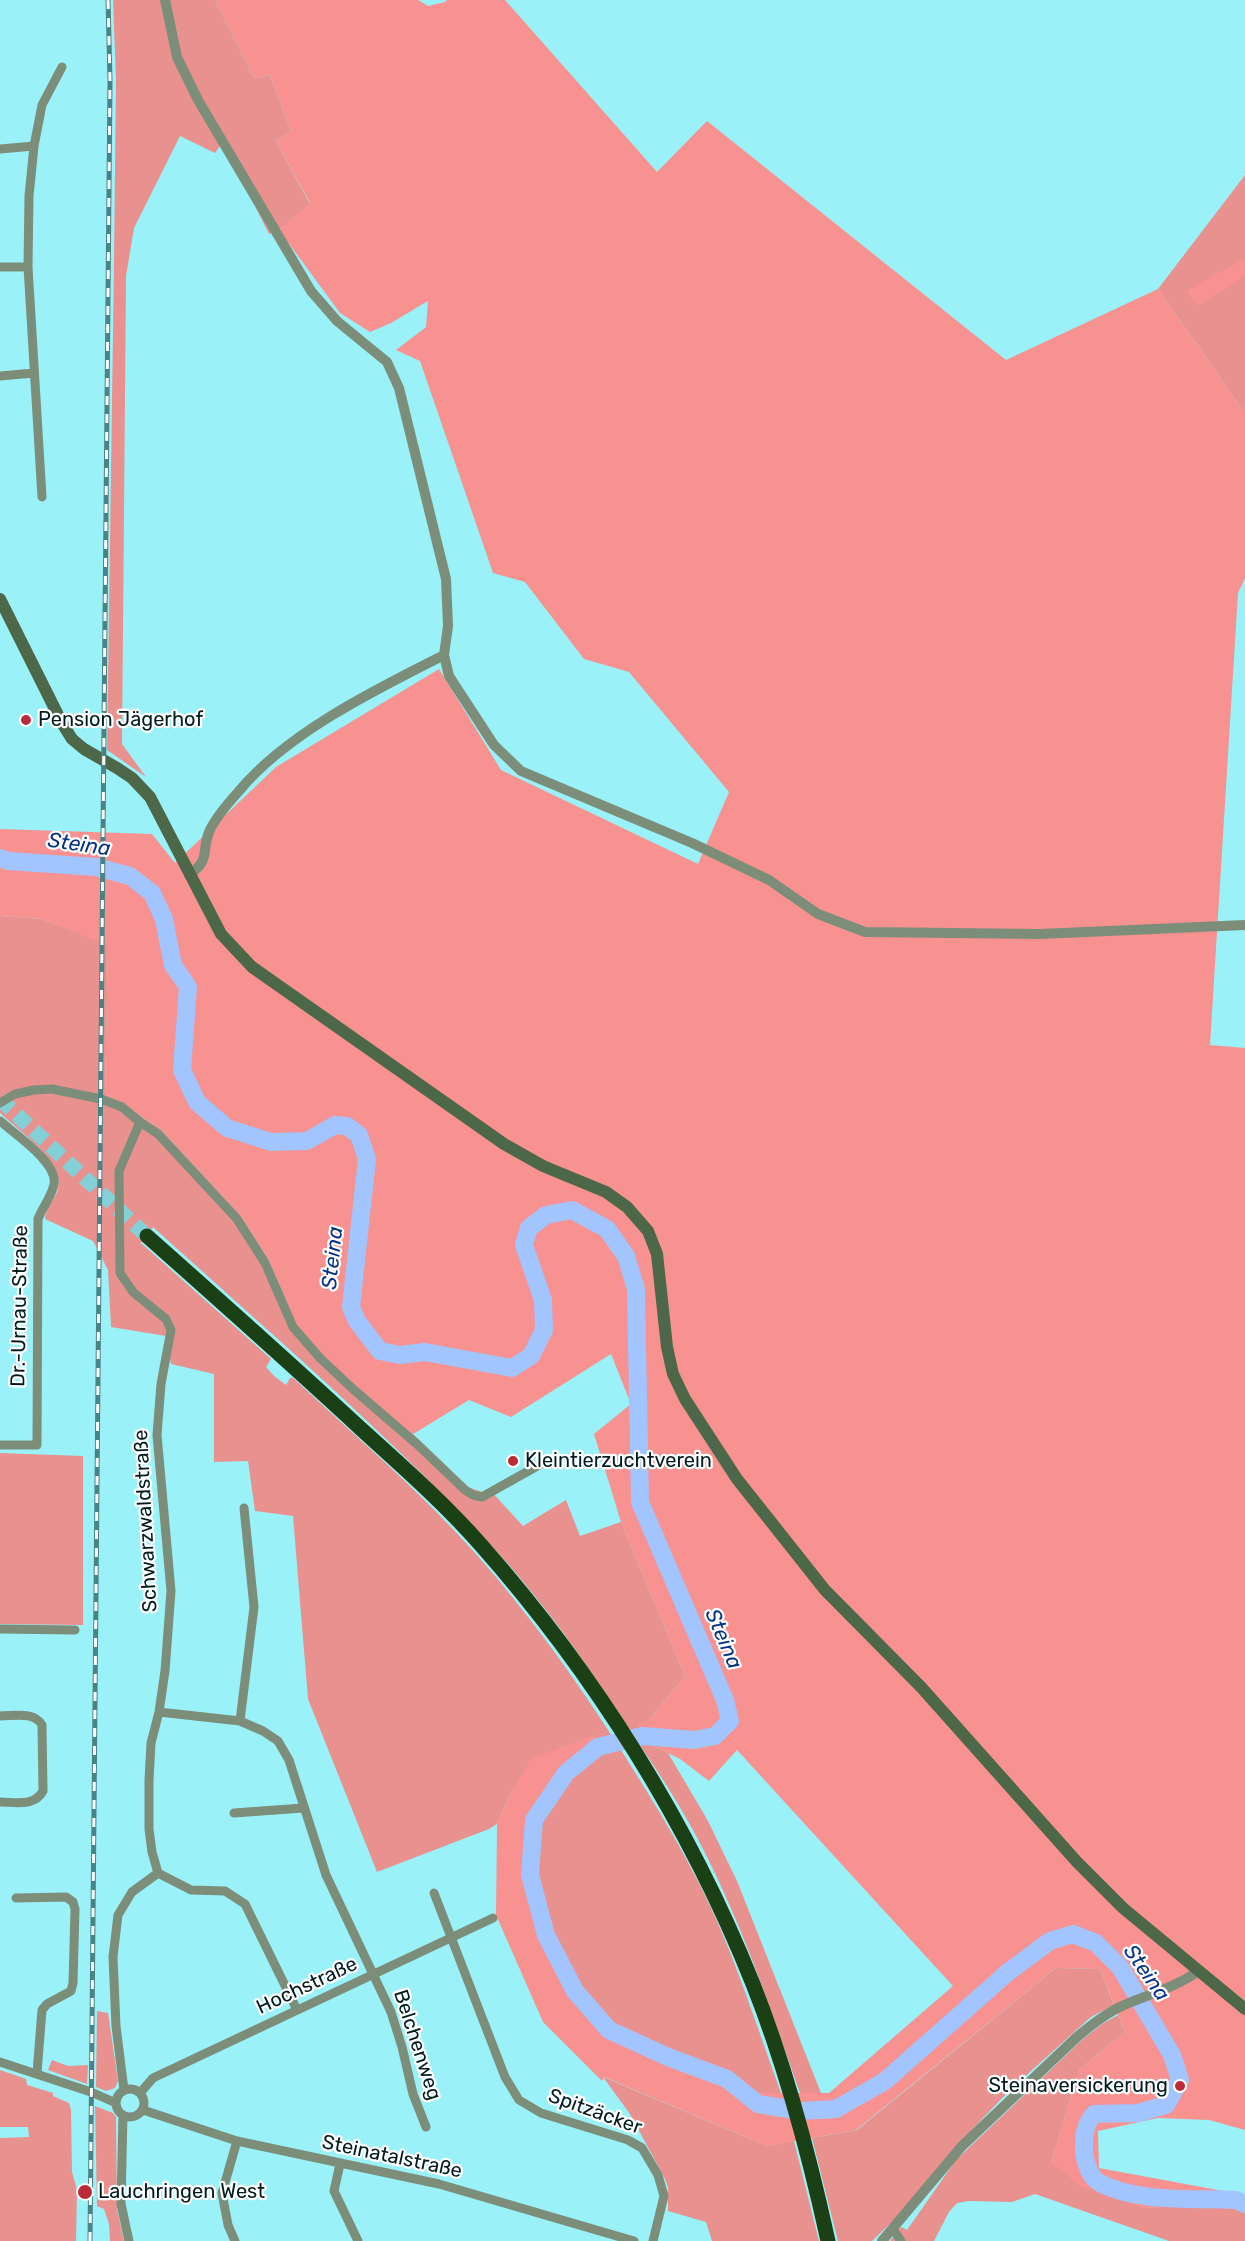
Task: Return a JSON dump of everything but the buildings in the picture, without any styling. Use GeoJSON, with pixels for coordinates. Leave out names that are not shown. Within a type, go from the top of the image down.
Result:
{"type":"FeatureCollection","features":[{"type":"Feature","properties":{"kind":"highway"},"geometry":{"type":"LineString","coordinates":[[147,1236],[431,1493],[481,1545],[568,1652],[674,1816],[718,1901],[754,1986],[785,2076],[803,2135],[828,2241]]}},
{"type":"Feature","properties":{"kind":"main road"},"geometry":{"type":"LineString","coordinates":[[0,598],[62,723],[78,744],[132,778],[150,797],[221,934],[260,973],[504,1144],[543,1166],[606,1192],[627,1207],[648,1231],[657,1254],[667,1347],[673,1374],[685,1400],[737,1479],[825,1590],[921,1687],[1077,1862],[1123,1908],[1197,1972],[1245,2009]]}},
{"type":"Feature","properties":{"kind":"street"},"geometry":{"type":"LineString","coordinates":[[165,0],[177,57],[198,100],[306,282],[337,321],[387,362],[399,388],[446,579],[448,626],[444,655],[449,676],[494,745],[521,771],[692,843],[769,879],[818,914],[866,932],[1040,934],[1245,925]]}},
{"type":"Feature","properties":{"kind":"street"},"geometry":{"type":"LineString","coordinates":[[42,497],[28,267],[29,196],[34,146],[42,105],[62,67]]}},
{"type":"Feature","properties":{"kind":"street"},"geometry":{"type":"LineString","coordinates":[[0,149],[34,146]]}},
{"type":"Feature","properties":{"kind":"street"},"geometry":{"type":"LineString","coordinates":[[0,267],[28,267]]}},
{"type":"Feature","properties":{"kind":"street"},"geometry":{"type":"LineString","coordinates":[[0,376],[34,373]]}},
{"type":"Feature","properties":{"kind":"street"},"geometry":{"type":"LineString","coordinates":[[189,876],[203,863],[209,831],[240,790],[282,749],[363,696],[444,655]]}},
{"type":"Feature","properties":{"kind":"street"},"geometry":{"type":"LineString","coordinates":[[0,1103],[15,1094],[34,1089],[52,1089],[101,1099],[122,1107],[158,1134],[237,1219],[265,1263],[293,1327],[353,1389],[418,1445],[465,1490],[482,1497],[548,1460]]}},
{"type":"Feature","properties":{"kind":"street","name":"Dr.-Urnau-Straße"},"geometry":{"type":"LineString","coordinates":[[0,1121],[49,1164],[54,1175],[54,1185],[38,1219],[37,1445],[0,1445]]}},
{"type":"Feature","properties":{"kind":"street","name":"Schwarzwaldstraße"},"geometry":{"type":"LineString","coordinates":[[140,1122],[118,1171],[120,1273],[133,1292],[166,1319],[171,1330],[161,1384],[158,1435],[171,1591],[165,1671],[159,1712],[151,1743],[148,1780],[149,1829],[158,1873]]}},
{"type":"Feature","properties":{"kind":"street"},"geometry":{"type":"LineString","coordinates":[[240,1721],[254,1607],[244,1508]]}},
{"type":"Feature","properties":{"kind":"street"},"geometry":{"type":"LineString","coordinates":[[0,1629],[75,1630]]}},
{"type":"Feature","properties":{"kind":"street","name":"Belchenweg"},"geometry":{"type":"LineString","coordinates":[[159,1712],[240,1721],[263,1731],[278,1742],[289,1760],[326,1875],[391,2012],[413,2094],[426,2127]]}},
{"type":"Feature","properties":{"kind":"street"},"geometry":{"type":"LineString","coordinates":[[0,1716],[33,1716],[42,1725],[43,1791],[39,1798],[32,1802],[0,1802]]}},
{"type":"Feature","properties":{"kind":"street"},"geometry":{"type":"LineString","coordinates":[[234,1813],[303,1808]]}},
{"type":"Feature","properties":{"kind":"street"},"geometry":{"type":"LineString","coordinates":[[124,2090],[116,2026],[113,1957],[118,1915],[132,1892],[158,1873],[191,1890],[225,1891],[245,1904],[297,2010]]}},
{"type":"Feature","properties":{"kind":"street","name":"Spitzäcker"},"geometry":{"type":"LineString","coordinates":[[434,1893],[505,2077],[519,2100],[541,2114],[628,2139],[642,2148],[662,2184],[664,2196],[653,2241]]}},
{"type":"Feature","properties":{"kind":"street"},"geometry":{"type":"LineString","coordinates":[[16,1898],[66,1897],[73,1902],[75,1909],[73,1983],[71,1991],[47,2004],[42,2010],[38,2073]]}},
{"type":"Feature","properties":{"kind":"street","name":"Hochstraße"},"geometry":{"type":"LineString","coordinates":[[140,2093],[153,2078],[493,1918]]}},
{"type":"Feature","properties":{"kind":"street"},"geometry":{"type":"LineString","coordinates":[[882,2241],[970,2138],[1077,2037],[1095,2022],[1123,2006],[1180,1984],[1197,1972]]}},
{"type":"Feature","properties":{"kind":"street"},"geometry":{"type":"LineString","coordinates":[[0,2062],[38,2073],[116,2103]]}},
{"type":"Feature","properties":{"kind":"street"},"geometry":{"type":"LineString","coordinates":[[133,2089],[140,2093],[144,2101],[143,2110],[136,2116],[123,2115],[119,2112],[116,2103],[118,2095],[124,2090],[133,2089]]}},
{"type":"Feature","properties":{"kind":"street","name":"Steinatalstraße"},"geometry":{"type":"LineString","coordinates":[[143,2110],[237,2141],[439,2184],[634,2241]]}},
{"type":"Feature","properties":{"kind":"street"},"geometry":{"type":"LineString","coordinates":[[123,2115],[121,2204],[129,2241]]}},
{"type":"Feature","properties":{"kind":"street"},"geometry":{"type":"LineString","coordinates":[[235,2241],[228,2225],[222,2193],[237,2141]]}},
{"type":"Feature","properties":{"kind":"street"},"geometry":{"type":"LineString","coordinates":[[340,2164],[334,2191],[358,2241]]}},
{"type":"Feature","properties":{"kind":"street"},"geometry":{"type":"LineString","coordinates":[[893,2229],[901,2241]]}},
{"type":"Feature","properties":{"kind":"shaded area"},"geometry":{"type":"Polygon","coordinates":[[[113,0],[215,0],[254,78],[270,75],[291,131],[276,141],[310,204],[279,230],[269,234],[247,190],[220,146],[215,153],[180,136],[134,228],[126,276],[122,744],[146,777],[107,750],[116,80],[113,0]]]}},
{"type":"Feature","properties":{"kind":"shaded area"},"geometry":{"type":"Polygon","coordinates":[[[215,0],[418,0],[428,6],[447,0],[505,0],[657,172],[707,121],[1006,360],[1158,289],[1245,413],[1245,578],[1238,593],[1210,1045],[1245,1048],[1245,2130],[1209,2120],[1158,2118],[1098,2131],[1099,2168],[1245,2195],[1245,2212],[1214,2203],[1144,2208],[1079,2185],[1051,2162],[1080,2069],[1125,2032],[1100,1969],[1056,1968],[856,2130],[767,2146],[604,2077],[602,2081],[543,2022],[496,1915],[497,1824],[512,1790],[531,1759],[597,1734],[548,1787],[529,1844],[559,1964],[592,2014],[757,2093],[829,2093],[953,1986],[737,1750],[709,1781],[680,1759],[656,1747],[638,1724],[649,1720],[685,1676],[621,1522],[594,1434],[631,1404],[611,1354],[511,1417],[469,1400],[413,1434],[355,1388],[322,1356],[296,1326],[270,1262],[240,1213],[162,1129],[105,1094],[108,945],[41,919],[0,916],[0,829],[152,834],[175,863],[276,767],[439,669],[501,770],[698,864],[729,792],[629,672],[584,659],[525,582],[493,573],[420,361],[396,350],[426,327],[428,301],[391,323],[370,332],[340,313],[279,230],[310,203],[276,141],[291,131],[270,75],[254,78],[215,0]]]}},
{"type":"Feature","properties":{"kind":"shaded area"},"geometry":{"type":"Polygon","coordinates":[[[1245,175],[1245,413],[1158,289],[1245,175]]]}},
{"type":"Feature","properties":{"kind":"shaded area"},"geometry":{"type":"Polygon","coordinates":[[[1245,258],[1245,276],[1198,306],[1187,291],[1245,258]]]}},
{"type":"Feature","properties":{"kind":"shaded area"},"geometry":{"type":"Polygon","coordinates":[[[0,916],[41,919],[108,944],[105,1094],[162,1129],[240,1213],[270,1262],[296,1326],[355,1388],[413,1434],[468,1487],[482,1492],[489,1489],[523,1526],[566,1500],[580,1536],[621,1522],[685,1676],[649,1720],[639,1724],[656,1747],[668,1753],[708,1821],[737,1881],[821,2093],[800,2093],[761,1982],[731,1909],[715,1873],[678,1804],[602,1687],[542,1605],[467,1520],[380,1433],[153,1227],[141,1243],[271,1359],[266,1367],[274,1376],[286,1385],[290,1378],[293,1378],[432,1508],[496,1577],[552,1649],[634,1771],[698,1882],[728,1948],[781,2093],[757,2093],[592,2014],[559,1964],[529,1844],[547,1790],[596,1735],[512,1790],[497,1824],[377,1872],[308,1699],[293,1516],[255,1511],[248,1461],[214,1462],[214,1374],[171,1364],[166,1336],[111,1327],[108,1270],[93,1241],[45,1219],[58,1189],[59,1179],[55,1168],[28,1137],[0,1113],[0,916]]]}},
{"type":"Feature","properties":{"kind":"shaded area"},"geometry":{"type":"Polygon","coordinates":[[[0,1453],[83,1456],[83,1625],[0,1624],[0,1453]]]}},
{"type":"Feature","properties":{"kind":"shaded area"},"geometry":{"type":"Polygon","coordinates":[[[1056,1968],[1100,1969],[1114,2005],[1091,2017],[1011,2089],[957,2145],[897,2217],[872,2241],[838,2241],[812,2138],[857,2130],[1056,1968]]]}},
{"type":"Feature","properties":{"kind":"shaded area"},"geometry":{"type":"Polygon","coordinates":[[[97,2011],[108,2013],[118,2081],[115,2088],[106,2091],[96,2087],[97,2011]]]}},
{"type":"Feature","properties":{"kind":"shaded area"},"geometry":{"type":"Polygon","coordinates":[[[1118,2015],[1125,2032],[1080,2069],[1051,2162],[1144,2208],[1214,2203],[1245,2212],[1245,2241],[1169,2241],[1035,2194],[1012,2202],[957,2203],[949,2212],[934,2241],[890,2241],[901,2227],[907,2230],[956,2160],[1084,2038],[1118,2015]]]}},
{"type":"Feature","properties":{"kind":"shaded area"},"geometry":{"type":"Polygon","coordinates":[[[52,2060],[68,2066],[88,2065],[87,2084],[48,2070],[52,2060]]]}},
{"type":"Feature","properties":{"kind":"shaded area"},"geometry":{"type":"Polygon","coordinates":[[[0,2070],[26,2079],[27,2085],[53,2093],[53,2096],[69,2103],[72,2172],[77,2190],[76,2241],[0,2241],[0,2138],[29,2137],[28,2127],[0,2127],[0,2070]]]}},
{"type":"Feature","properties":{"kind":"shaded area"},"geometry":{"type":"Polygon","coordinates":[[[603,2077],[767,2146],[794,2141],[819,2241],[712,2241],[706,2222],[668,2211],[668,2187],[664,2177],[630,2114],[603,2077]]]}},
{"type":"Feature","properties":{"kind":"shaded area"},"geometry":{"type":"Polygon","coordinates":[[[95,2106],[113,2113],[116,2117],[117,2209],[124,2241],[110,2241],[109,2224],[104,2209],[97,2206],[95,2106]]]}},
{"type":"Feature","properties":{"kind":"waterway","name":"Steina"},"geometry":{"type":"LineString","coordinates":[[0,858],[8,861],[96,867],[130,876],[152,893],[164,919],[173,965],[188,987],[182,1070],[197,1102],[227,1128],[271,1142],[307,1141],[335,1125],[347,1126],[359,1135],[367,1159],[351,1307],[357,1321],[380,1351],[400,1355],[425,1352],[512,1368],[531,1356],[544,1330],[543,1300],[524,1245],[529,1228],[546,1215],[572,1210],[607,1229],[626,1256],[636,1289],[640,1502],[725,1700],[730,1721],[715,1736],[694,1740],[642,1736],[598,1747],[566,1773],[534,1820],[530,1875],[546,1935],[575,1991],[609,2030],[668,2057],[727,2079],[758,2104],[800,2111],[836,2109],[885,2081],[1007,1973],[1050,1941],[1073,1934],[1096,1943],[1120,1967],[1172,2055],[1180,2080],[1166,2105],[1138,2113],[1094,2114],[1086,2127],[1084,2141],[1084,2152],[1091,2174],[1096,2181],[1131,2194],[1166,2198],[1236,2200],[1245,2204]]}},
{"type":"Feature","properties":{"kind":"tunnel"},"geometry":{"type":"LineString","coordinates":[[0,1099],[147,1236]]}},
{"type":"Feature","properties":{"kind":"railway"},"geometry":{"type":"LineString","coordinates":[[90,2241],[110,80],[108,0]]}},
{"type":"Feature","properties":{"kind":"place","name":"Pension Jägerhof"},"geometry":{"type":"Point","coordinates":[26,720]}},
{"type":"Feature","properties":{"kind":"place","name":"Kleintierzuchtverein"},"geometry":{"type":"Point","coordinates":[513,1461]}},
{"type":"Feature","properties":{"kind":"place","name":"Steinaversickerung"},"geometry":{"type":"Point","coordinates":[1180,2086]}},
{"type":"Feature","properties":{"kind":"place","name":"Lauchringen West"},"geometry":{"type":"Point","coordinates":[85,2192]}}]}
